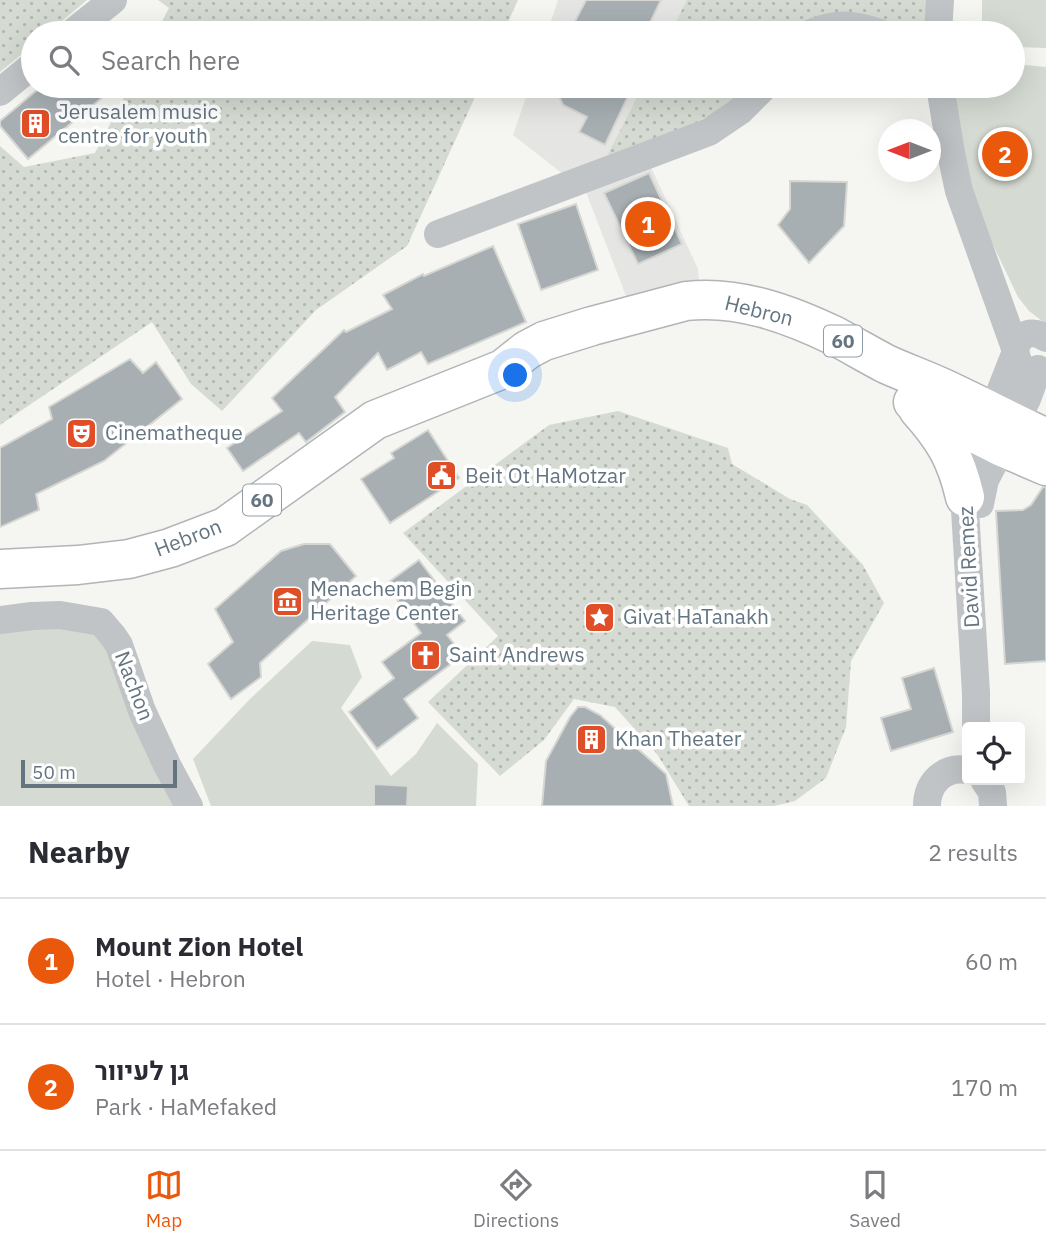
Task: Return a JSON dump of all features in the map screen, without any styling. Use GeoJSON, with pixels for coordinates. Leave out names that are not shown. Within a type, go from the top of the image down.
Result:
{"type":"FeatureCollection","features":[{"type":"Feature","properties":{"kind":"highway","name":"Hebron"},"geometry":{"type":"LineString","coordinates":[[503,369],[527,350],[544,341],[592,326],[686,301],[731,301],[775,312],[833,335],[1007,431],[1046,466]]}},
{"type":"Feature","properties":{"kind":"highway","name":"Hebron"},"geometry":{"type":"LineString","coordinates":[[0,569],[129,559],[170,548],[225,527],[375,420],[503,369],[544,362],[660,324],[693,318],[736,320],[800,339],[909,400],[1007,431]]}},
{"type":"Feature","properties":{"kind":"highway"},"geometry":{"type":"LineString","coordinates":[[909,400],[935,429],[950,452],[960,474],[965,497]]}},
{"type":"Feature","properties":{"kind":"street"},"geometry":{"type":"LineString","coordinates":[[87,21],[113,0]]}},
{"type":"Feature","properties":{"kind":"street"},"geometry":{"type":"LineString","coordinates":[[939,21],[940,0]]}},
{"type":"Feature","properties":{"kind":"street"},"geometry":{"type":"LineString","coordinates":[[0,92],[21,75]]}},
{"type":"Feature","properties":{"kind":"street"},"geometry":{"type":"LineString","coordinates":[[438,234],[709,132],[740,111],[753,98]]}},
{"type":"Feature","properties":{"kind":"street"},"geometry":{"type":"LineString","coordinates":[[942,98],[959,191],[991,280],[1035,355],[1007,431]]}},
{"type":"Feature","properties":{"kind":"street","name":"David Remez"},"geometry":{"type":"LineString","coordinates":[[976,722],[965,497],[969,471],[1007,431]]}},
{"type":"Feature","properties":{"kind":"street","name":"David Remez"},"geometry":{"type":"LineString","coordinates":[[993,722],[979,512],[985,480],[1007,431]]}},
{"type":"Feature","properties":{"kind":"street","name":"Nachon"},"geometry":{"type":"LineString","coordinates":[[0,620],[60,615],[101,622],[119,645],[147,723],[189,806]]}},
{"type":"Feature","properties":{"kind":"street"},"geometry":{"type":"LineString","coordinates":[[927,806],[928,793],[936,779],[944,773],[962,776]]}},
{"type":"Feature","properties":{"kind":"shaded area"},"geometry":{"type":"Polygon","coordinates":[[[0,0],[87,0],[62,21],[21,21],[21,55],[0,72],[0,0]]]}},
{"type":"Feature","properties":{"kind":"shaded area"},"geometry":{"type":"Polygon","coordinates":[[[158,0],[518,0],[508,21],[162,21],[169,8],[158,0]]]}},
{"type":"Feature","properties":{"kind":"shaded area"},"geometry":{"type":"Polygon","coordinates":[[[558,0],[688,0],[678,21],[551,21],[558,0]]]}},
{"type":"Feature","properties":{"kind":"shaded area"},"geometry":{"type":"Polygon","coordinates":[[[687,0],[931,0],[928,21],[872,21],[828,15],[807,21],[676,21],[687,0]]]}},
{"type":"Feature","properties":{"kind":"shaded area"},"geometry":{"type":"Polygon","coordinates":[[[982,0],[1046,0],[1046,48],[1025,47],[1025,21],[982,21],[982,0]]]}},
{"type":"Feature","properties":{"kind":"shaded area"},"geometry":{"type":"Polygon","coordinates":[[[1025,65],[1046,67],[1046,324],[1029,311],[1018,297],[985,228],[975,199],[952,98],[1025,98],[1025,65]]]}},
{"type":"Feature","properties":{"kind":"shaded area"},"geometry":{"type":"Polygon","coordinates":[[[124,98],[475,98],[407,246],[316,310],[222,411],[191,384],[152,322],[0,425],[0,146],[24,167],[95,153],[124,98]]]}},
{"type":"Feature","properties":{"kind":"shaded area"},"geometry":{"type":"Polygon","coordinates":[[[526,98],[641,98],[630,122],[698,269],[700,299],[633,314],[586,192],[513,135],[526,98]]]}},
{"type":"Feature","properties":{"kind":"shaded area"},"geometry":{"type":"Polygon","coordinates":[[[637,98],[734,98],[700,121],[607,156],[637,98]]]}},
{"type":"Feature","properties":{"kind":"shaded area","name":"Givat HaTanakh"},"geometry":{"type":"Polygon","coordinates":[[[618,411],[728,448],[732,464],[790,499],[807,505],[863,565],[884,603],[851,661],[846,727],[826,778],[795,801],[774,806],[689,806],[657,754],[615,707],[574,699],[544,740],[500,776],[428,702],[498,636],[403,533],[549,425],[618,411]]]}},
{"type":"Feature","properties":{"kind":"shaded area"},"geometry":{"type":"Polygon","coordinates":[[[0,625],[96,630],[184,806],[0,806],[0,625]]]}},
{"type":"Feature","properties":{"kind":"shaded area"},"geometry":{"type":"Polygon","coordinates":[[[312,641],[350,645],[362,677],[341,708],[391,776],[416,754],[437,723],[478,764],[476,806],[211,806],[193,759],[250,699],[312,641]]]}},
{"type":"Feature","properties":{"kind":"building"},"geometry":{"type":"Polygon","coordinates":[[[586,0],[661,0],[651,21],[575,21],[586,0]]]}},
{"type":"Feature","properties":{"kind":"building","name":"Jerusalem music centre for youth"},"geometry":{"type":"Polygon","coordinates":[[[28,98],[102,98],[28,159],[0,126],[0,121],[28,98]]]}},
{"type":"Feature","properties":{"kind":"building"},"geometry":{"type":"Polygon","coordinates":[[[560,98],[627,98],[605,145],[579,132],[587,117],[563,105],[560,98]]]}},
{"type":"Feature","properties":{"kind":"building"},"geometry":{"type":"Polygon","coordinates":[[[649,173],[682,244],[638,264],[604,193],[649,173]]]}},
{"type":"Feature","properties":{"kind":"building"},"geometry":{"type":"Polygon","coordinates":[[[790,181],[847,182],[844,226],[809,263],[778,225],[790,209],[790,181]]]}},
{"type":"Feature","properties":{"kind":"building"},"geometry":{"type":"Polygon","coordinates":[[[576,204],[598,270],[541,290],[518,224],[576,204]]]}},
{"type":"Feature","properties":{"kind":"building"},"geometry":{"type":"Polygon","coordinates":[[[493,246],[526,322],[428,364],[421,352],[387,370],[378,353],[335,397],[345,412],[306,442],[299,433],[243,471],[227,448],[282,411],[272,398],[344,330],[346,332],[392,309],[383,295],[423,274],[424,276],[493,246]]]}},
{"type":"Feature","properties":{"kind":"building","name":"Cinematheque"},"geometry":{"type":"Polygon","coordinates":[[[130,359],[143,373],[156,362],[182,399],[104,461],[36,494],[39,510],[0,527],[0,448],[52,419],[49,407],[130,359]]]}},
{"type":"Feature","properties":{"kind":"building","name":"Beit Ot HaMotzar"},"geometry":{"type":"Polygon","coordinates":[[[428,430],[459,478],[390,523],[361,479],[394,458],[391,453],[428,430]]]}},
{"type":"Feature","properties":{"kind":"building"},"geometry":{"type":"Polygon","coordinates":[[[1043,487],[1046,487],[1046,661],[1005,664],[996,511],[1023,510],[1031,505],[1043,487]]]}},
{"type":"Feature","properties":{"kind":"building"},"geometry":{"type":"Polygon","coordinates":[[[304,544],[330,544],[356,576],[260,663],[261,677],[231,699],[208,664],[233,642],[215,609],[281,551],[304,544]]]}},
{"type":"Feature","properties":{"kind":"building","name":"Saint Andrews"},"geometry":{"type":"Polygon","coordinates":[[[419,560],[465,621],[447,635],[463,655],[404,699],[418,718],[377,749],[349,712],[394,678],[382,662],[421,633],[386,584],[419,560]]]}},
{"type":"Feature","properties":{"kind":"building"},"geometry":{"type":"Polygon","coordinates":[[[934,668],[953,732],[891,751],[881,718],[911,709],[902,678],[934,668]]]}},
{"type":"Feature","properties":{"kind":"building","name":"Khan Theater"},"geometry":{"type":"Polygon","coordinates":[[[578,707],[585,707],[600,715],[666,774],[673,806],[542,806],[546,761],[578,707]]]}},
{"type":"Feature","properties":{"kind":"building"},"geometry":{"type":"Polygon","coordinates":[[[374,784],[408,786],[407,806],[374,806],[374,784]]]}},
{"type":"Feature","properties":{"kind":"place","name":"Jerusalem music centre for youth"},"geometry":{"type":"Point","coordinates":[35,124]}},
{"type":"Feature","properties":{"kind":"place","name":"גן לעיוור"},"geometry":{"type":"Point","coordinates":[1005,154]}},
{"type":"Feature","properties":{"kind":"place","name":"Mount Zion Hotel"},"geometry":{"type":"Point","coordinates":[648,224]}},
{"type":"Feature","properties":{"kind":"place","name":"Cinematheque"},"geometry":{"type":"Point","coordinates":[82,433]}},
{"type":"Feature","properties":{"kind":"place","name":"Beit Ot HaMotzar"},"geometry":{"type":"Point","coordinates":[442,476]}},
{"type":"Feature","properties":{"kind":"place","name":"Menachem Begin Heritage Center"},"geometry":{"type":"Point","coordinates":[287,601]}},
{"type":"Feature","properties":{"kind":"place","name":"Givat HaTanakh"},"geometry":{"type":"Point","coordinates":[600,617]}},
{"type":"Feature","properties":{"kind":"place","name":"Saint Andrews"},"geometry":{"type":"Point","coordinates":[426,655]}},
{"type":"Feature","properties":{"kind":"place","name":"Khan Theater"},"geometry":{"type":"Point","coordinates":[592,739]}}]}
